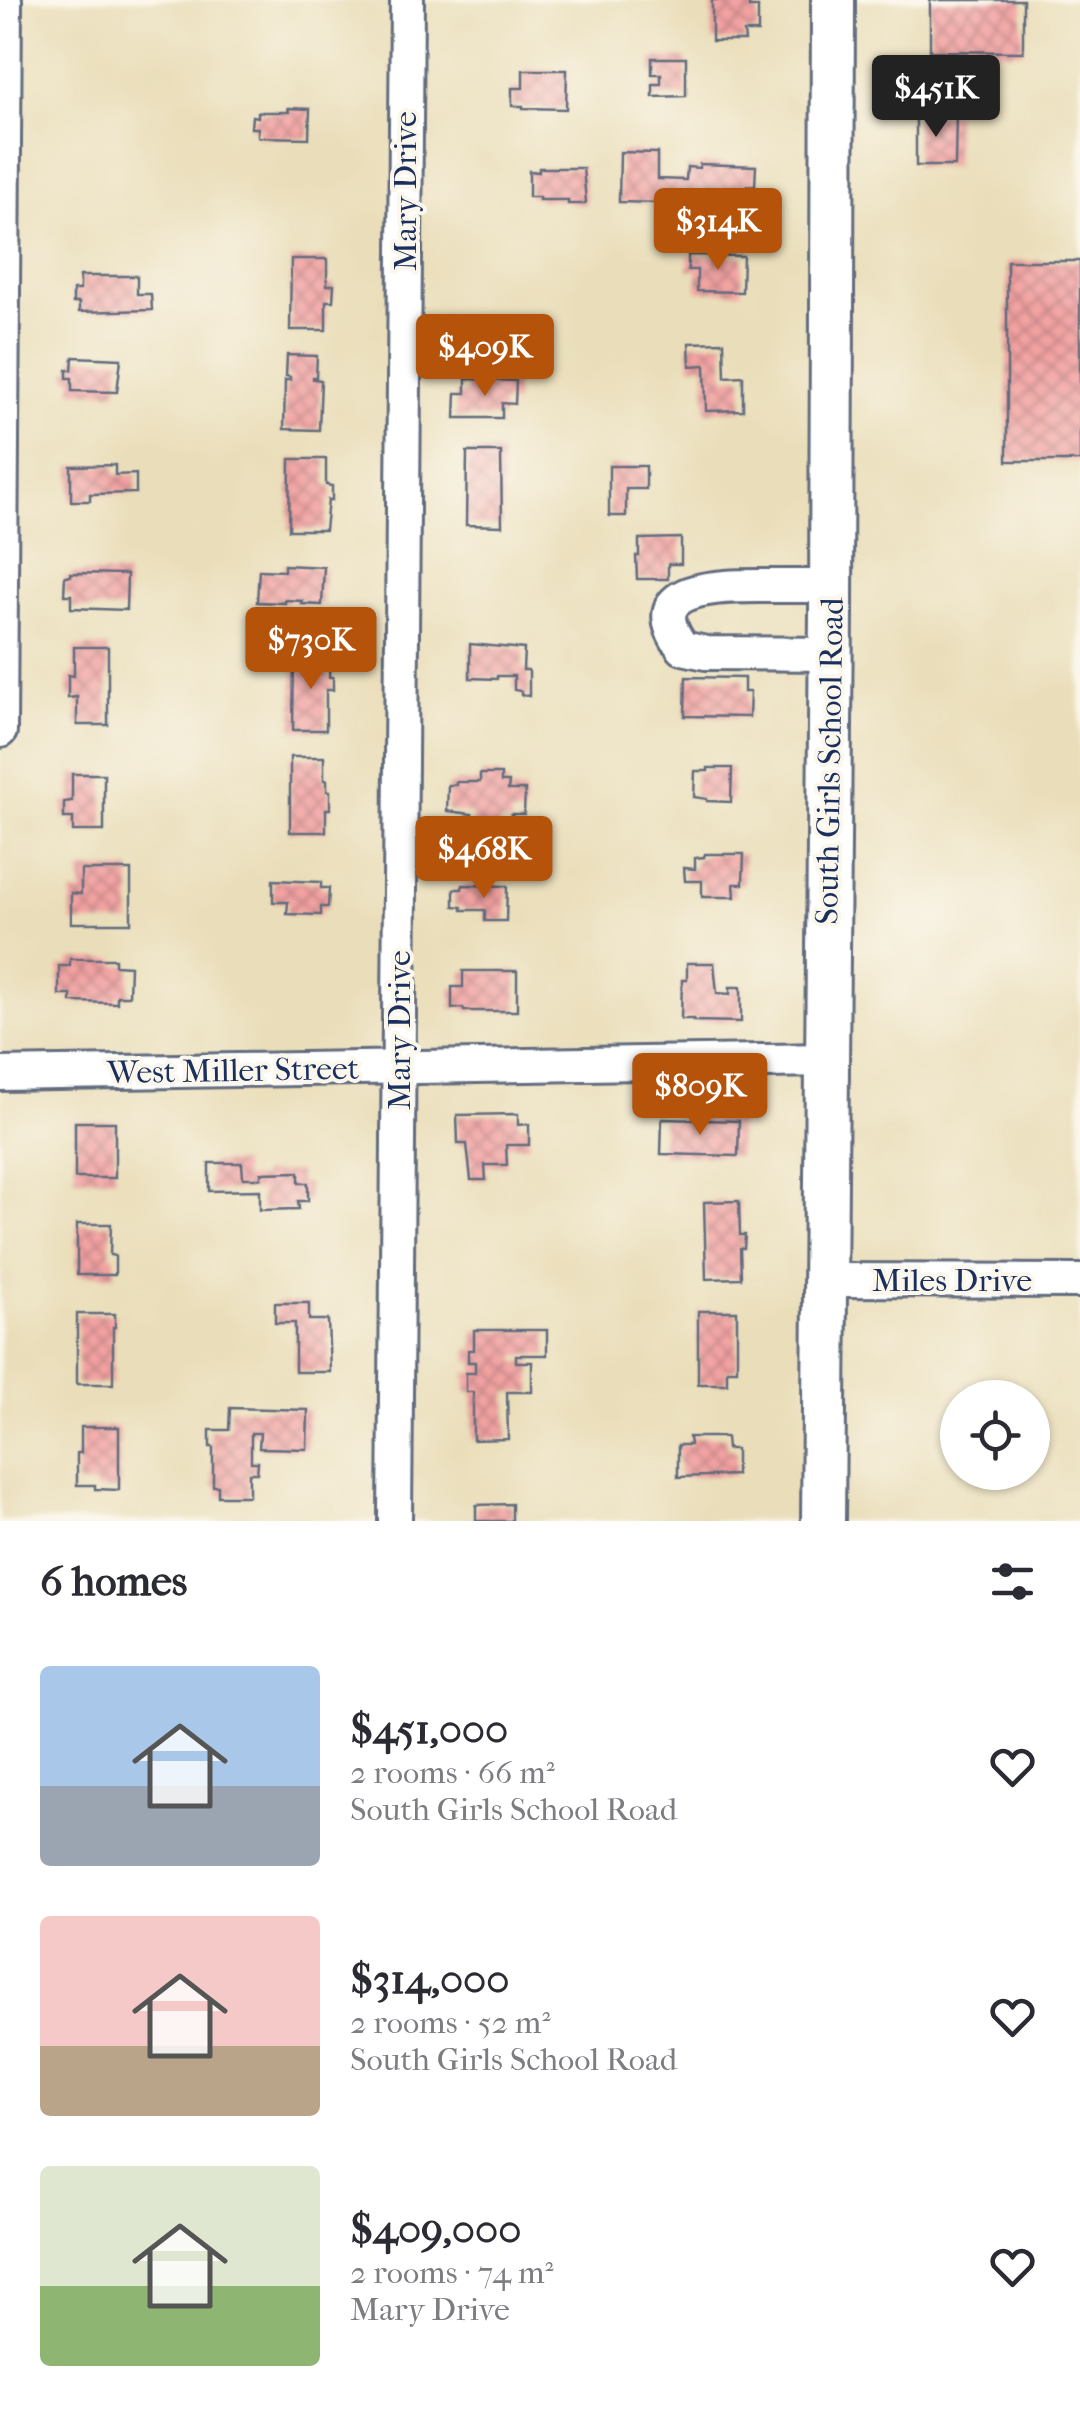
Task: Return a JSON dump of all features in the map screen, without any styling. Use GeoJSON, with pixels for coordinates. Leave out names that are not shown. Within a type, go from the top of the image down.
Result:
{"type":"FeatureCollection","features":[{"type":"Feature","properties":{"kind":"main road","name":"South Girls School Road"},"geometry":{"type":"LineString","coordinates":[[822,1521],[833,0]]}},
{"type":"Feature","properties":{"kind":"street"},"geometry":{"type":"LineString","coordinates":[[0,731],[6,0]]}},
{"type":"Feature","properties":{"kind":"street","name":"Mary Drive"},"geometry":{"type":"LineString","coordinates":[[396,1521],[406,0]]}},
{"type":"Feature","properties":{"kind":"street"},"geometry":{"type":"LineString","coordinates":[[830,654],[706,653],[683,648],[670,625],[670,613],[674,603],[700,588],[831,586]]}},
{"type":"Feature","properties":{"kind":"street","name":"West Miller Street"},"geometry":{"type":"LineString","coordinates":[[0,1074],[826,1060]]}},
{"type":"Feature","properties":{"kind":"street","name":"Miles Drive"},"geometry":{"type":"LineString","coordinates":[[824,1280],[1080,1280]]}},
{"type":"Feature","properties":{"kind":"building"},"geometry":{"type":"Polygon","coordinates":[[[712,0],[749,0],[749,7],[758,7],[758,32],[744,32],[745,41],[712,41],[712,0]]]}},
{"type":"Feature","properties":{"kind":"building"},"geometry":{"type":"Polygon","coordinates":[[[930,0],[1023,0],[1023,52],[930,51],[930,0]]]}},
{"type":"Feature","properties":{"kind":"building"},"geometry":{"type":"Polygon","coordinates":[[[652,58],[686,58],[686,96],[653,97],[653,84],[661,84],[661,74],[652,74],[652,58]]]}},
{"type":"Feature","properties":{"kind":"building"},"geometry":{"type":"Polygon","coordinates":[[[523,70],[567,70],[566,109],[512,106],[512,88],[523,88],[523,70]]]}},
{"type":"Feature","properties":{"kind":"building"},"geometry":{"type":"Polygon","coordinates":[[[288,108],[310,109],[309,138],[258,137],[258,128],[251,128],[252,116],[258,117],[258,112],[289,112],[288,108]]]}},
{"type":"Feature","properties":{"kind":"building"},"geometry":{"type":"Polygon","coordinates":[[[916,114],[956,114],[955,166],[916,166],[916,114]]]}},
{"type":"Feature","properties":{"kind":"building"},"geometry":{"type":"Polygon","coordinates":[[[620,152],[657,153],[657,179],[686,180],[687,167],[699,168],[700,164],[756,166],[755,186],[747,186],[747,198],[702,196],[702,204],[619,202],[620,152]]]}},
{"type":"Feature","properties":{"kind":"building"},"geometry":{"type":"Polygon","coordinates":[[[539,168],[583,168],[586,202],[568,204],[568,200],[529,197],[529,171],[539,172],[539,168]]]}},
{"type":"Feature","properties":{"kind":"building"},"geometry":{"type":"Polygon","coordinates":[[[688,255],[743,256],[742,292],[697,291],[697,270],[688,270],[688,255]]]}},
{"type":"Feature","properties":{"kind":"building"},"geometry":{"type":"Polygon","coordinates":[[[291,259],[327,259],[327,285],[334,285],[333,301],[326,301],[326,330],[290,330],[291,259]]]}},
{"type":"Feature","properties":{"kind":"building"},"geometry":{"type":"Polygon","coordinates":[[[1007,261],[1080,261],[1080,461],[1007,461],[1007,261]]]}},
{"type":"Feature","properties":{"kind":"building"},"geometry":{"type":"Polygon","coordinates":[[[80,276],[137,276],[137,294],[151,294],[152,310],[79,312],[79,303],[73,303],[73,290],[80,290],[80,276]]]}},
{"type":"Feature","properties":{"kind":"building"},"geometry":{"type":"Polygon","coordinates":[[[724,342],[725,377],[743,376],[743,410],[706,411],[705,365],[690,366],[689,343],[724,342]]]}},
{"type":"Feature","properties":{"kind":"building"},"geometry":{"type":"Polygon","coordinates":[[[287,355],[317,356],[313,379],[321,380],[319,430],[284,429],[285,380],[290,380],[286,376],[287,355]]]}},
{"type":"Feature","properties":{"kind":"building"},"geometry":{"type":"Polygon","coordinates":[[[73,357],[121,359],[117,392],[72,391],[72,378],[67,378],[67,370],[72,370],[73,357]]]}},
{"type":"Feature","properties":{"kind":"building"},"geometry":{"type":"Polygon","coordinates":[[[466,379],[516,381],[515,404],[502,403],[502,418],[455,418],[456,393],[466,393],[466,379]]]}},
{"type":"Feature","properties":{"kind":"building"},"geometry":{"type":"Polygon","coordinates":[[[467,452],[501,452],[502,526],[466,525],[467,452]]]}},
{"type":"Feature","properties":{"kind":"building"},"geometry":{"type":"Polygon","coordinates":[[[290,459],[326,459],[326,485],[332,486],[332,500],[328,500],[325,530],[289,530],[290,459]]]}},
{"type":"Feature","properties":{"kind":"building"},"geometry":{"type":"Polygon","coordinates":[[[115,465],[115,475],[136,474],[136,493],[90,494],[90,501],[71,501],[71,466],[115,465]]]}},
{"type":"Feature","properties":{"kind":"building"},"geometry":{"type":"Polygon","coordinates":[[[609,466],[646,466],[646,489],[626,489],[626,516],[609,516],[609,466]]]}},
{"type":"Feature","properties":{"kind":"building"},"geometry":{"type":"Polygon","coordinates":[[[681,538],[681,564],[668,564],[668,579],[637,579],[639,539],[681,538]]]}},
{"type":"Feature","properties":{"kind":"building"},"geometry":{"type":"Polygon","coordinates":[[[284,565],[324,567],[322,605],[285,600],[257,602],[259,570],[284,571],[284,565]]]}},
{"type":"Feature","properties":{"kind":"building"},"geometry":{"type":"Polygon","coordinates":[[[127,574],[126,610],[71,608],[71,595],[64,595],[65,576],[127,574]]]}},
{"type":"Feature","properties":{"kind":"building"},"geometry":{"type":"Polygon","coordinates":[[[470,644],[524,649],[523,670],[529,672],[529,696],[514,690],[514,676],[470,678],[470,644]]]}},
{"type":"Feature","properties":{"kind":"building"},"geometry":{"type":"Polygon","coordinates":[[[74,647],[108,647],[108,725],[77,725],[77,697],[68,698],[68,675],[74,676],[74,647]]]}},
{"type":"Feature","properties":{"kind":"building"},"geometry":{"type":"Polygon","coordinates":[[[294,655],[330,656],[333,690],[326,690],[326,730],[293,730],[294,655]]]}},
{"type":"Feature","properties":{"kind":"building"},"geometry":{"type":"Polygon","coordinates":[[[686,677],[744,678],[744,692],[750,692],[749,717],[685,716],[686,677]]]}},
{"type":"Feature","properties":{"kind":"building"},"geometry":{"type":"Polygon","coordinates":[[[290,757],[324,757],[324,780],[330,791],[326,832],[290,832],[290,757]]]}},
{"type":"Feature","properties":{"kind":"building"},"geometry":{"type":"Polygon","coordinates":[[[732,768],[731,802],[694,797],[695,771],[732,768]]]}},
{"type":"Feature","properties":{"kind":"building"},"geometry":{"type":"Polygon","coordinates":[[[72,774],[104,774],[104,831],[73,831],[73,818],[64,818],[64,802],[72,801],[72,774]]]}},
{"type":"Feature","properties":{"kind":"building"},"geometry":{"type":"Polygon","coordinates":[[[480,774],[501,774],[501,782],[509,782],[508,790],[525,790],[524,814],[511,814],[511,823],[499,823],[499,829],[472,828],[472,814],[447,811],[448,785],[480,782],[480,774]]]}},
{"type":"Feature","properties":{"kind":"building"},"geometry":{"type":"Polygon","coordinates":[[[705,854],[744,854],[743,884],[734,884],[735,897],[702,897],[702,881],[685,881],[684,868],[695,869],[695,858],[705,854]]]}},
{"type":"Feature","properties":{"kind":"building"},"geometry":{"type":"Polygon","coordinates":[[[81,870],[131,870],[131,923],[71,923],[71,893],[81,894],[81,870]]]}},
{"type":"Feature","properties":{"kind":"building"},"geometry":{"type":"Polygon","coordinates":[[[273,880],[321,882],[321,888],[329,888],[328,907],[321,907],[321,915],[287,914],[288,902],[273,902],[273,880]]]}},
{"type":"Feature","properties":{"kind":"building"},"geometry":{"type":"Polygon","coordinates":[[[463,885],[507,886],[506,921],[485,921],[485,910],[454,906],[454,889],[462,889],[463,885]]]}},
{"type":"Feature","properties":{"kind":"building"},"geometry":{"type":"Polygon","coordinates":[[[70,959],[115,959],[115,965],[130,966],[129,996],[117,996],[117,1003],[71,1002],[71,995],[59,995],[59,966],[70,966],[70,959]]]}},
{"type":"Feature","properties":{"kind":"building"},"geometry":{"type":"Polygon","coordinates":[[[687,963],[714,963],[717,993],[730,994],[730,987],[741,987],[741,1022],[681,1019],[682,980],[687,980],[687,963]]]}},
{"type":"Feature","properties":{"kind":"building"},"geometry":{"type":"Polygon","coordinates":[[[463,971],[517,971],[517,1011],[452,1009],[452,987],[463,987],[463,971]]]}},
{"type":"Feature","properties":{"kind":"building"},"geometry":{"type":"Polygon","coordinates":[[[518,1114],[518,1125],[529,1124],[529,1145],[506,1145],[507,1165],[485,1165],[486,1180],[471,1180],[467,1144],[458,1144],[457,1115],[518,1114]]]}},
{"type":"Feature","properties":{"kind":"building"},"geometry":{"type":"Polygon","coordinates":[[[662,1119],[739,1121],[738,1156],[661,1154],[662,1119]]]}},
{"type":"Feature","properties":{"kind":"building"},"geometry":{"type":"Polygon","coordinates":[[[75,1122],[115,1122],[115,1178],[75,1178],[75,1122]]]}},
{"type":"Feature","properties":{"kind":"building"},"geometry":{"type":"Polygon","coordinates":[[[209,1163],[242,1163],[243,1178],[261,1178],[261,1173],[299,1172],[299,1183],[308,1183],[308,1201],[298,1201],[299,1209],[260,1210],[260,1190],[209,1191],[209,1163]]]}},
{"type":"Feature","properties":{"kind":"building"},"geometry":{"type":"Polygon","coordinates":[[[739,1201],[740,1235],[745,1235],[744,1248],[740,1248],[741,1278],[706,1279],[704,1202],[739,1201]]]}},
{"type":"Feature","properties":{"kind":"building"},"geometry":{"type":"Polygon","coordinates":[[[77,1224],[111,1224],[110,1255],[115,1256],[115,1275],[77,1275],[77,1224]]]}},
{"type":"Feature","properties":{"kind":"building"},"geometry":{"type":"Polygon","coordinates":[[[275,1303],[309,1303],[309,1320],[328,1320],[330,1372],[295,1372],[295,1323],[275,1323],[275,1303]]]}},
{"type":"Feature","properties":{"kind":"building"},"geometry":{"type":"Polygon","coordinates":[[[698,1311],[737,1311],[737,1370],[727,1370],[727,1384],[698,1384],[698,1311]]]}},
{"type":"Feature","properties":{"kind":"building"},"geometry":{"type":"Polygon","coordinates":[[[77,1314],[115,1314],[113,1384],[77,1384],[77,1314]]]}},
{"type":"Feature","properties":{"kind":"building"},"geometry":{"type":"Polygon","coordinates":[[[474,1330],[547,1330],[547,1355],[516,1355],[516,1362],[532,1362],[532,1392],[507,1392],[508,1439],[473,1440],[473,1392],[466,1392],[466,1373],[475,1373],[475,1362],[468,1362],[468,1350],[474,1350],[474,1330]]]}},
{"type":"Feature","properties":{"kind":"building"},"geometry":{"type":"Polygon","coordinates":[[[230,1408],[308,1410],[307,1449],[259,1448],[260,1433],[251,1433],[251,1462],[258,1462],[257,1473],[249,1473],[249,1496],[218,1496],[218,1486],[213,1486],[210,1430],[229,1430],[230,1408]]]}},
{"type":"Feature","properties":{"kind":"building"},"geometry":{"type":"Polygon","coordinates":[[[81,1427],[119,1427],[119,1490],[77,1485],[81,1427]]]}},
{"type":"Feature","properties":{"kind":"building"},"geometry":{"type":"Polygon","coordinates":[[[689,1437],[726,1437],[727,1449],[736,1449],[736,1475],[678,1477],[678,1445],[690,1445],[689,1437]]]}},
{"type":"Feature","properties":{"kind":"building"},"geometry":{"type":"Polygon","coordinates":[[[512,1504],[512,1521],[476,1521],[476,1505],[512,1504]]]}}]}
